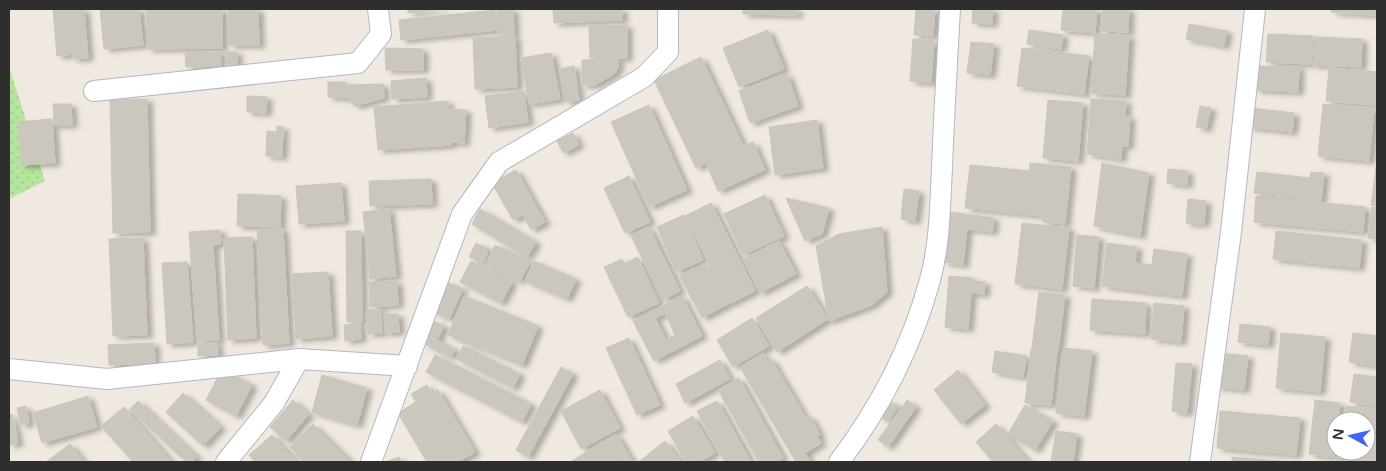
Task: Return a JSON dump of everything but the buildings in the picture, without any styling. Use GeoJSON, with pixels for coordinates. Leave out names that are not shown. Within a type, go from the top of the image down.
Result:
{"type":"FeatureCollection","features":[{"type":"Feature","properties":{"kind":"street"},"geometry":{"type":"LineString","coordinates":[[94,91],[358,63],[381,34],[378,9]]}},
{"type":"Feature","properties":{"kind":"street"},"geometry":{"type":"LineString","coordinates":[[371,462],[462,214],[498,162],[644,77],[668,52],[668,9]]}},
{"type":"Feature","properties":{"kind":"street"},"geometry":{"type":"LineString","coordinates":[[839,462],[856,439],[902,358],[916,324],[930,279],[938,234],[950,9]]}},
{"type":"Feature","properties":{"kind":"street"},"geometry":{"type":"LineString","coordinates":[[1200,462],[1231,232],[1255,9]]}},
{"type":"Feature","properties":{"kind":"street"},"geometry":{"type":"LineString","coordinates":[[9,369],[107,379],[300,359],[407,366]]}},
{"type":"Feature","properties":{"kind":"street"},"geometry":{"type":"LineString","coordinates":[[226,462],[274,403],[300,359]]}},
{"type":"Feature","properties":{"kind":"green space"},"geometry":{"type":"Polygon","coordinates":[[[9,66],[45,181],[9,199],[9,66]]]}}]}
